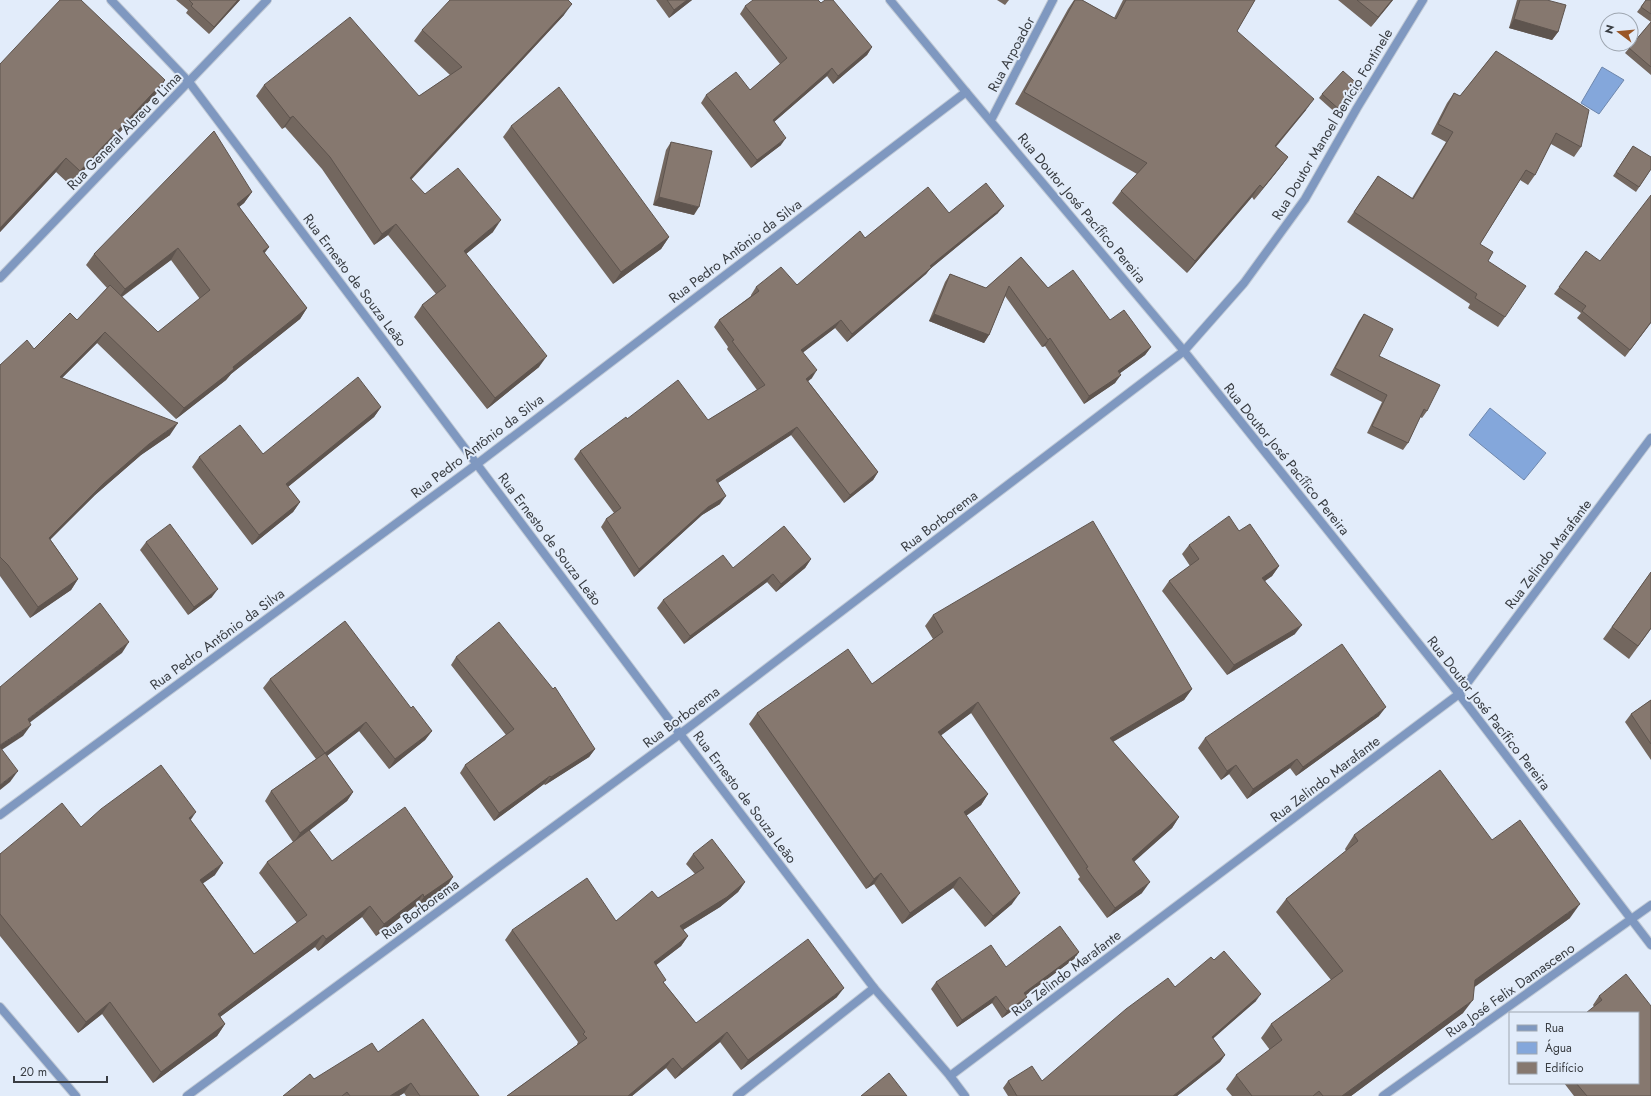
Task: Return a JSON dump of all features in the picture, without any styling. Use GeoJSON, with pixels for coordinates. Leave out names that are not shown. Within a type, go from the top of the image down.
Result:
{"type":"FeatureCollection","features":[{"type":"Feature","properties":{"kind":"street","name":"Rua Ernesto de Souza Leão"},"geometry":{"type":"LineString","coordinates":[[110,0],[189,82],[680,734],[874,988],[950,1076],[965,1096]]}},
{"type":"Feature","properties":{"kind":"street","name":"Rua General Abreu e Lima"},"geometry":{"type":"LineString","coordinates":[[0,278],[267,0]]}},
{"type":"Feature","properties":{"kind":"street","name":"Rua Doutor José Pacífico Pereira"},"geometry":{"type":"LineString","coordinates":[[890,0],[1184,351],[1459,694],[1651,945]]}},
{"type":"Feature","properties":{"kind":"street","name":"Rua Arpoador"},"geometry":{"type":"LineString","coordinates":[[990,120],[1054,0]]}},
{"type":"Feature","properties":{"kind":"street","name":"Rua Doutor Manoel Benício Fontinele"},"geometry":{"type":"LineString","coordinates":[[1184,351],[1244,283],[1305,199],[1357,108],[1423,0]]}},
{"type":"Feature","properties":{"kind":"street","name":"Rua Pedro Antônio da Silva"},"geometry":{"type":"LineString","coordinates":[[0,815],[477,464],[966,92]]}},
{"type":"Feature","properties":{"kind":"street","name":"Rua Borborema"},"geometry":{"type":"LineString","coordinates":[[187,1096],[680,734],[1184,351]]}},
{"type":"Feature","properties":{"kind":"street","name":"Rua Zelindo Marafante"},"geometry":{"type":"LineString","coordinates":[[950,1076],[1459,694],[1651,438]]}},
{"type":"Feature","properties":{"kind":"street","name":"Rua José Felix Damasceno"},"geometry":{"type":"LineString","coordinates":[[1382,1096],[1651,905]]}},
{"type":"Feature","properties":{"kind":"street"},"geometry":{"type":"LineString","coordinates":[[737,1096],[874,988]]}},
{"type":"Feature","properties":{"kind":"street"},"geometry":{"type":"LineString","coordinates":[[0,1007],[76,1096]]}},
{"type":"Feature","properties":{"kind":"water"},"geometry":{"type":"Polygon","coordinates":[[[1602,67],[1624,80],[1599,114],[1581,103],[1602,67]]]}},
{"type":"Feature","properties":{"kind":"water"},"geometry":{"type":"Polygon","coordinates":[[[1490,408],[1546,453],[1524,480],[1469,435],[1490,408]]]}},
{"type":"Feature","properties":{"kind":"building"},"geometry":{"type":"Polygon","coordinates":[[[60,0],[81,0],[165,80],[80,171],[66,158],[0,228],[0,64],[60,0]]]}},
{"type":"Feature","properties":{"kind":"building"},"geometry":{"type":"Polygon","coordinates":[[[189,0],[238,0],[214,27],[191,6],[193,4],[189,0]]]}},
{"type":"Feature","properties":{"kind":"building"},"geometry":{"type":"Polygon","coordinates":[[[450,0],[568,0],[572,4],[410,178],[425,194],[458,168],[501,220],[464,251],[547,356],[495,398],[422,305],[446,286],[396,224],[382,234],[330,157],[293,116],[290,118],[264,85],[350,17],[419,96],[462,67],[422,30],[450,0]]]}},
{"type":"Feature","properties":{"kind":"building"},"geometry":{"type":"Polygon","coordinates":[[[667,0],[687,0],[674,10],[667,0]]]}},
{"type":"Feature","properties":{"kind":"building"},"geometry":{"type":"Polygon","coordinates":[[[753,0],[818,0],[821,3],[825,0],[833,0],[872,47],[838,76],[832,68],[773,120],[786,138],[757,160],[706,95],[736,72],[750,90],[787,58],[745,6],[753,0]]]}},
{"type":"Feature","properties":{"kind":"building"},"geometry":{"type":"Polygon","coordinates":[[[1075,0],[1082,0],[1116,19],[1126,0],[1255,0],[1237,31],[1314,99],[1275,146],[1288,157],[1263,188],[1260,185],[1195,261],[1121,191],[1147,163],[1024,92],[1075,0]]]}},
{"type":"Feature","properties":{"kind":"building"},"geometry":{"type":"Polygon","coordinates":[[[1357,0],[1392,0],[1378,17],[1357,0]]]}},
{"type":"Feature","properties":{"kind":"building"},"geometry":{"type":"Polygon","coordinates":[[[1520,0],[1547,0],[1566,5],[1558,32],[1514,19],[1520,0]]]}},
{"type":"Feature","properties":{"kind":"building"},"geometry":{"type":"Polygon","coordinates":[[[1646,0],[1651,0],[1651,14],[1641,7],[1646,0]]]}},
{"type":"Feature","properties":{"kind":"building"},"geometry":{"type":"Polygon","coordinates":[[[1651,22],[1651,67],[1634,52],[1639,52],[1639,36],[1651,22]]]}},
{"type":"Feature","properties":{"kind":"building"},"geometry":{"type":"Polygon","coordinates":[[[1496,51],[1589,110],[1581,147],[1556,133],[1535,175],[1526,170],[1480,244],[1493,252],[1488,261],[1526,286],[1505,317],[1475,298],[1477,294],[1354,212],[1378,176],[1413,199],[1453,132],[1438,124],[1454,93],[1460,96],[1496,51]]]}},
{"type":"Feature","properties":{"kind":"building"},"geometry":{"type":"Polygon","coordinates":[[[1343,71],[1362,88],[1341,111],[1322,94],[1343,71]]]}},
{"type":"Feature","properties":{"kind":"building"},"geometry":{"type":"Polygon","coordinates":[[[559,87],[669,237],[621,272],[511,126],[559,87]]]}},
{"type":"Feature","properties":{"kind":"building"},"geometry":{"type":"Polygon","coordinates":[[[214,131],[252,192],[237,204],[269,247],[263,251],[307,308],[233,367],[234,369],[184,408],[105,332],[60,377],[178,423],[149,444],[103,484],[49,538],[78,579],[38,607],[8,565],[0,557],[0,365],[27,340],[34,349],[70,313],[77,320],[110,285],[158,332],[210,290],[178,248],[125,289],[94,254],[214,131]]]}},
{"type":"Feature","properties":{"kind":"building"},"geometry":{"type":"Polygon","coordinates":[[[671,142],[712,151],[699,207],[659,197],[671,142]]]}},
{"type":"Feature","properties":{"kind":"building"},"geometry":{"type":"Polygon","coordinates":[[[1633,146],[1651,157],[1651,169],[1639,187],[1616,172],[1633,146]]]}},
{"type":"Feature","properties":{"kind":"building"},"geometry":{"type":"Polygon","coordinates":[[[986,183],[1004,206],[930,266],[932,267],[852,334],[841,320],[801,350],[817,370],[806,379],[878,472],[850,495],[797,427],[716,480],[726,496],[708,507],[639,569],[606,519],[621,508],[580,451],[626,417],[627,419],[678,380],[708,420],[765,385],[732,341],[734,340],[719,320],[759,291],[756,287],[781,267],[797,285],[860,231],[865,238],[928,187],[949,213],[986,183]]]}},
{"type":"Feature","properties":{"kind":"building"},"geometry":{"type":"Polygon","coordinates":[[[1651,195],[1651,322],[1630,350],[1582,311],[1586,306],[1559,287],[1586,251],[1600,261],[1651,195]]]}},
{"type":"Feature","properties":{"kind":"building"},"geometry":{"type":"Polygon","coordinates":[[[1021,257],[1048,288],[1073,270],[1110,320],[1124,310],[1151,347],[1118,371],[1121,375],[1089,396],[1050,338],[1048,340],[1009,286],[989,335],[934,314],[950,274],[986,288],[1021,257]]]}},
{"type":"Feature","properties":{"kind":"building"},"geometry":{"type":"Polygon","coordinates":[[[1364,314],[1393,329],[1379,356],[1440,385],[1427,411],[1424,409],[1408,443],[1372,426],[1387,395],[1335,368],[1364,314]]]}},
{"type":"Feature","properties":{"kind":"building"},"geometry":{"type":"Polygon","coordinates":[[[358,377],[381,407],[286,484],[300,502],[259,535],[199,457],[240,425],[263,454],[358,377]]]}},
{"type":"Feature","properties":{"kind":"building"},"geometry":{"type":"Polygon","coordinates":[[[1229,516],[1239,531],[1250,524],[1279,566],[1262,578],[1302,625],[1234,665],[1169,581],[1199,559],[1189,545],[1229,516]]]}},
{"type":"Feature","properties":{"kind":"building"},"geometry":{"type":"Polygon","coordinates":[[[1093,521],[1192,689],[1110,738],[1179,817],[1132,859],[1150,882],[1115,908],[1086,868],[1088,867],[978,702],[938,732],[988,794],[964,812],[1020,893],[993,916],[960,877],[910,913],[881,873],[874,879],[757,713],[848,649],[872,684],[943,632],[933,615],[1093,521]]]}},
{"type":"Feature","properties":{"kind":"building"},"geometry":{"type":"Polygon","coordinates":[[[170,524],[218,589],[194,607],[146,542],[170,524]]]}},
{"type":"Feature","properties":{"kind":"building"},"geometry":{"type":"Polygon","coordinates":[[[784,526],[811,559],[781,584],[773,574],[690,636],[663,600],[723,555],[733,568],[784,526]]]}},
{"type":"Feature","properties":{"kind":"building"},"geometry":{"type":"Polygon","coordinates":[[[1651,572],[1651,628],[1638,646],[1612,627],[1651,572]]]}},
{"type":"Feature","properties":{"kind":"building"},"geometry":{"type":"Polygon","coordinates":[[[100,603],[129,642],[28,719],[31,725],[0,745],[0,687],[100,603]]]}},
{"type":"Feature","properties":{"kind":"building"},"geometry":{"type":"Polygon","coordinates":[[[345,621],[411,708],[413,706],[432,731],[395,759],[366,722],[325,753],[270,679],[345,621]]]}},
{"type":"Feature","properties":{"kind":"building"},"geometry":{"type":"Polygon","coordinates":[[[499,622],[553,689],[555,687],[595,749],[551,777],[550,776],[499,813],[465,765],[514,729],[456,657],[499,622]]]}},
{"type":"Feature","properties":{"kind":"building"},"geometry":{"type":"Polygon","coordinates":[[[1342,644],[1386,707],[1303,767],[1297,759],[1253,789],[1236,765],[1227,771],[1205,738],[1342,644]]]}},
{"type":"Feature","properties":{"kind":"building"},"geometry":{"type":"Polygon","coordinates":[[[1651,700],[1651,744],[1631,714],[1651,700]]]}},
{"type":"Feature","properties":{"kind":"building"},"geometry":{"type":"Polygon","coordinates":[[[0,747],[18,771],[0,785],[0,747]]]}},
{"type":"Feature","properties":{"kind":"building"},"geometry":{"type":"Polygon","coordinates":[[[325,753],[353,792],[300,833],[271,791],[325,753]]]}},
{"type":"Feature","properties":{"kind":"building"},"geometry":{"type":"Polygon","coordinates":[[[161,765],[196,812],[189,818],[223,863],[200,880],[254,954],[307,915],[267,862],[309,830],[332,861],[405,807],[453,877],[424,897],[423,894],[384,924],[370,906],[326,939],[323,935],[218,1014],[225,1024],[161,1072],[110,1002],[86,1022],[0,914],[0,854],[62,803],[81,827],[101,809],[161,765]]]}},
{"type":"Feature","properties":{"kind":"building"},"geometry":{"type":"Polygon","coordinates":[[[1440,770],[1492,840],[1520,820],[1580,904],[1475,980],[1473,1000],[1342,1096],[1323,1096],[1319,1091],[1313,1096],[1252,1096],[1236,1075],[1282,1040],[1271,1024],[1343,971],[1286,899],[1358,841],[1354,835],[1440,770]]]}},
{"type":"Feature","properties":{"kind":"building"},"geometry":{"type":"Polygon","coordinates":[[[712,839],[745,882],[727,897],[680,926],[688,936],[654,962],[666,980],[663,982],[696,1023],[808,939],[844,988],[748,1060],[727,1032],[682,1069],[673,1058],[628,1096],[507,1096],[587,1038],[583,1034],[585,1032],[512,930],[587,878],[616,921],[652,891],[658,898],[704,868],[693,854],[712,839]]]}},
{"type":"Feature","properties":{"kind":"building"},"geometry":{"type":"Polygon","coordinates":[[[1060,926],[1079,952],[1024,993],[1027,997],[1007,1011],[996,996],[962,1020],[936,982],[991,945],[1006,967],[1060,926]]]}},
{"type":"Feature","properties":{"kind":"building"},"geometry":{"type":"Polygon","coordinates":[[[1224,951],[1261,994],[1212,1037],[1225,1055],[1173,1096],[1017,1096],[1008,1081],[1032,1066],[1042,1081],[1126,1009],[1168,978],[1175,987],[1211,957],[1214,960],[1224,951]]]}},
{"type":"Feature","properties":{"kind":"building"},"geometry":{"type":"Polygon","coordinates":[[[1626,974],[1651,1006],[1651,1096],[1587,1096],[1577,1084],[1639,1084],[1639,1012],[1587,1012],[1602,1000],[1599,996],[1626,974]]]}},
{"type":"Feature","properties":{"kind":"building"},"geometry":{"type":"Polygon","coordinates":[[[423,1019],[479,1096],[420,1096],[411,1083],[390,1096],[350,1096],[347,1092],[342,1096],[283,1096],[310,1074],[314,1079],[372,1043],[378,1052],[423,1019]]]}},
{"type":"Feature","properties":{"kind":"building"},"geometry":{"type":"Polygon","coordinates":[[[889,1073],[907,1096],[861,1096],[889,1073]]]}}]}
